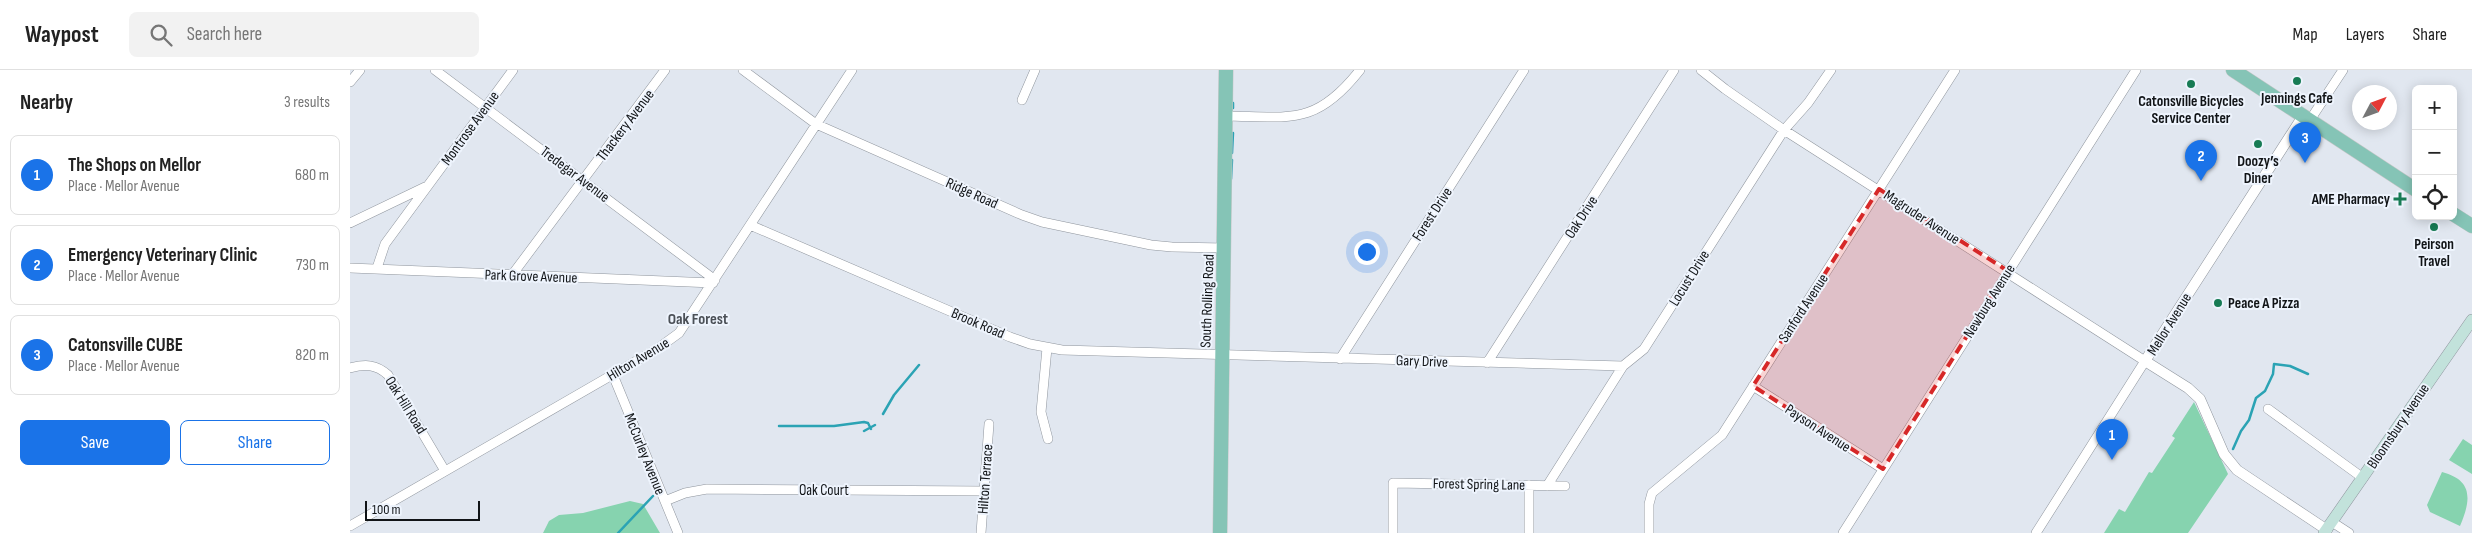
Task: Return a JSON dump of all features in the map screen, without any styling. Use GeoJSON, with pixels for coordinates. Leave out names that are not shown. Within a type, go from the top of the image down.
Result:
{"type":"FeatureCollection","features":[{"type":"Feature","properties":{"kind":"main road","name":"South Rolling Road"},"geometry":{"type":"LineString","coordinates":[[1220,533],[1226,70]]}},
{"type":"Feature","properties":{"kind":"main road"},"geometry":{"type":"LineString","coordinates":[[2233,70],[2412,187]]}},
{"type":"Feature","properties":{"kind":"main road"},"geometry":{"type":"LineString","coordinates":[[2457,217],[2472,226]]}},
{"type":"Feature","properties":{"kind":"main road","name":"Bloomsbury Avenue"},"geometry":{"type":"LineString","coordinates":[[2328,528],[2472,320]]}},
{"type":"Feature","properties":{"kind":"street"},"geometry":{"type":"LineString","coordinates":[[350,82],[360,70]]}},
{"type":"Feature","properties":{"kind":"street","name":"Tredegar Avenue"},"geometry":{"type":"LineString","coordinates":[[435,70],[583,180],[714,281]]}},
{"type":"Feature","properties":{"kind":"street","name":"Montrose Avenue"},"geometry":{"type":"LineString","coordinates":[[377,268],[385,244],[513,70]]}},
{"type":"Feature","properties":{"kind":"street","name":"Thackery Avenue"},"geometry":{"type":"LineString","coordinates":[[512,275],[665,70]]}},
{"type":"Feature","properties":{"kind":"street","name":"Ridge Road"},"geometry":{"type":"LineString","coordinates":[[743,70],[816,124],[1001,206],[1042,222],[1172,247],[1225,248]]}},
{"type":"Feature","properties":{"kind":"street","name":"Hilton Avenue"},"geometry":{"type":"LineString","coordinates":[[350,526],[613,375],[657,349],[679,333],[852,70]]}},
{"type":"Feature","properties":{"kind":"street"},"geometry":{"type":"LineString","coordinates":[[1022,100],[1035,70]]}},
{"type":"Feature","properties":{"kind":"street"},"geometry":{"type":"LineString","coordinates":[[1226,116],[1303,115],[1330,103],[1360,70]]}},
{"type":"Feature","properties":{"kind":"street","name":"Forest Drive"},"geometry":{"type":"LineString","coordinates":[[1340,359],[1524,70]]}},
{"type":"Feature","properties":{"kind":"street","name":"Oak Drive"},"geometry":{"type":"LineString","coordinates":[[1487,363],[1674,70]]}},
{"type":"Feature","properties":{"kind":"street","name":"Magruder Avenue"},"geometry":{"type":"LineString","coordinates":[[1701,70],[1784,130],[2146,361]]}},
{"type":"Feature","properties":{"kind":"street","name":"Locust Drive"},"geometry":{"type":"LineString","coordinates":[[1547,486],[1622,366],[1644,349],[1784,130],[1808,103],[1832,70]]}},
{"type":"Feature","properties":{"kind":"street","name":"Sanford Avenue"},"geometry":{"type":"LineString","coordinates":[[1648,533],[1649,504],[1652,493],[1722,435],[1954,70]]}},
{"type":"Feature","properties":{"kind":"street","name":"Newburg Avenue"},"geometry":{"type":"LineString","coordinates":[[1843,533],[2136,70]]}},
{"type":"Feature","properties":{"kind":"street"},"geometry":{"type":"LineString","coordinates":[[2306,118],[2343,70]]}},
{"type":"Feature","properties":{"kind":"street","name":"Mellor Avenue"},"geometry":{"type":"LineString","coordinates":[[2036,533],[2146,361],[2306,118]]}},
{"type":"Feature","properties":{"kind":"street","name":"Montrose Avenue"},"geometry":{"type":"LineString","coordinates":[[350,223],[427,186]]}},
{"type":"Feature","properties":{"kind":"street","name":"Brook Road"},"geometry":{"type":"LineString","coordinates":[[750,225],[1010,337],[1047,348],[1222,356]]}},
{"type":"Feature","properties":{"kind":"street","name":"Park Grove Avenue"},"geometry":{"type":"LineString","coordinates":[[350,268],[714,281]]}},
{"type":"Feature","properties":{"kind":"street"},"geometry":{"type":"LineString","coordinates":[[1047,348],[1041,412],[1048,439]]}},
{"type":"Feature","properties":{"kind":"street","name":"Gary Drive"},"geometry":{"type":"LineString","coordinates":[[1222,356],[1622,366]]}},
{"type":"Feature","properties":{"kind":"street"},"geometry":{"type":"LineString","coordinates":[[2146,361],[2188,388],[2200,399],[2224,454],[2236,470],[2328,528],[2349,533]]}},
{"type":"Feature","properties":{"kind":"street","name":"Oak Hill Road"},"geometry":{"type":"LineString","coordinates":[[350,368],[366,365],[375,366],[388,375],[445,471]]}},
{"type":"Feature","properties":{"kind":"street","name":"McCurley Avenue"},"geometry":{"type":"LineString","coordinates":[[613,375],[678,533]]}},
{"type":"Feature","properties":{"kind":"street","name":"Payson Avenue"},"geometry":{"type":"LineString","coordinates":[[1753,386],[1883,470]]}},
{"type":"Feature","properties":{"kind":"street"},"geometry":{"type":"LineString","coordinates":[[2268,408],[2363,478]]}},
{"type":"Feature","properties":{"kind":"street","name":"Hilton Terrace"},"geometry":{"type":"LineString","coordinates":[[981,533],[989,424]]}},
{"type":"Feature","properties":{"kind":"street","name":"Forest Spring Lane"},"geometry":{"type":"LineString","coordinates":[[1393,533],[1393,483],[1566,486]]}},
{"type":"Feature","properties":{"kind":"street"},"geometry":{"type":"LineString","coordinates":[[1529,533],[1530,485]]}},
{"type":"Feature","properties":{"kind":"street","name":"Oak Court"},"geometry":{"type":"LineString","coordinates":[[665,501],[691,492],[707,489],[985,491]]}},
{"type":"Feature","properties":{"kind":"highlighted area"},"geometry":{"type":"Polygon","coordinates":[[[1879,189],[2008,271],[1883,469],[1753,386],[1879,189]]]}},
{"type":"Feature","properties":{"kind":"green space"},"geometry":{"type":"Polygon","coordinates":[[[2194,402],[2228,474],[2188,533],[2104,533],[2119,509],[2125,512],[2149,472],[2152,473],[2175,438],[2172,436],[2194,402]]]}},
{"type":"Feature","properties":{"kind":"green space"},"geometry":{"type":"Polygon","coordinates":[[[2463,439],[2472,445],[2472,474],[2449,460],[2463,439]]]}},
{"type":"Feature","properties":{"kind":"green space"},"geometry":{"type":"Polygon","coordinates":[[[2442,472],[2452,475],[2459,480],[2467,492],[2466,507],[2460,526],[2430,512],[2427,505],[2442,472]]]}},
{"type":"Feature","properties":{"kind":"green space"},"geometry":{"type":"Polygon","coordinates":[[[630,501],[643,504],[660,533],[543,533],[549,521],[559,515],[583,513],[630,501]]]}},
{"type":"Feature","properties":{"kind":"waterway"},"geometry":{"type":"LineString","coordinates":[[1233,103],[1233,108]]}},
{"type":"Feature","properties":{"kind":"waterway"},"geometry":{"type":"LineString","coordinates":[[1232,153],[1233,133]]}},
{"type":"Feature","properties":{"kind":"waterway"},"geometry":{"type":"LineString","coordinates":[[1231,179],[1232,160]]}},
{"type":"Feature","properties":{"kind":"waterway"},"geometry":{"type":"LineString","coordinates":[[2233,449],[2241,431],[2249,420],[2256,398],[2265,391],[2273,374],[2274,364],[2290,366],[2308,374]]}},
{"type":"Feature","properties":{"kind":"waterway"},"geometry":{"type":"LineString","coordinates":[[883,414],[894,395],[919,365]]}},
{"type":"Feature","properties":{"kind":"waterway"},"geometry":{"type":"LineString","coordinates":[[779,426],[834,426],[864,422],[868,423],[871,429]]}},
{"type":"Feature","properties":{"kind":"waterway"},"geometry":{"type":"LineString","coordinates":[[864,431],[875,425]]}},
{"type":"Feature","properties":{"kind":"waterway"},"geometry":{"type":"LineString","coordinates":[[618,533],[653,496]]}},
{"type":"Feature","properties":{"kind":"place","name":"Jennings Cafe"},"geometry":{"type":"Point","coordinates":[2297,81]}},
{"type":"Feature","properties":{"kind":"place","name":"Catonsville Bicycles Service Center"},"geometry":{"type":"Point","coordinates":[2191,84]}},
{"type":"Feature","properties":{"kind":"place","name":"Doozy’s Diner"},"geometry":{"type":"Point","coordinates":[2258,144]}},
{"type":"Feature","properties":{"kind":"place","name":"Catonsville CUBE"},"geometry":{"type":"Point","coordinates":[2305,163]}},
{"type":"Feature","properties":{"kind":"place","name":"Emergency Veterinary Clinic"},"geometry":{"type":"Point","coordinates":[2201,181]}},
{"type":"Feature","properties":{"kind":"place","name":"AME Pharmacy"},"geometry":{"type":"Point","coordinates":[2400,199]}},
{"type":"Feature","properties":{"kind":"place","name":"Peirson Travel"},"geometry":{"type":"Point","coordinates":[2434,227]}},
{"type":"Feature","properties":{"kind":"place","name":"Peace A Pizza"},"geometry":{"type":"Point","coordinates":[2218,303]}},
{"type":"Feature","properties":{"kind":"place","name":"The Shops on Mellor"},"geometry":{"type":"Point","coordinates":[2112,460]}},
{"type":"Feature","properties":{"kind":"district","name":"Oak Forest"},"geometry":{"type":"Point","coordinates":[698,318]}}]}
